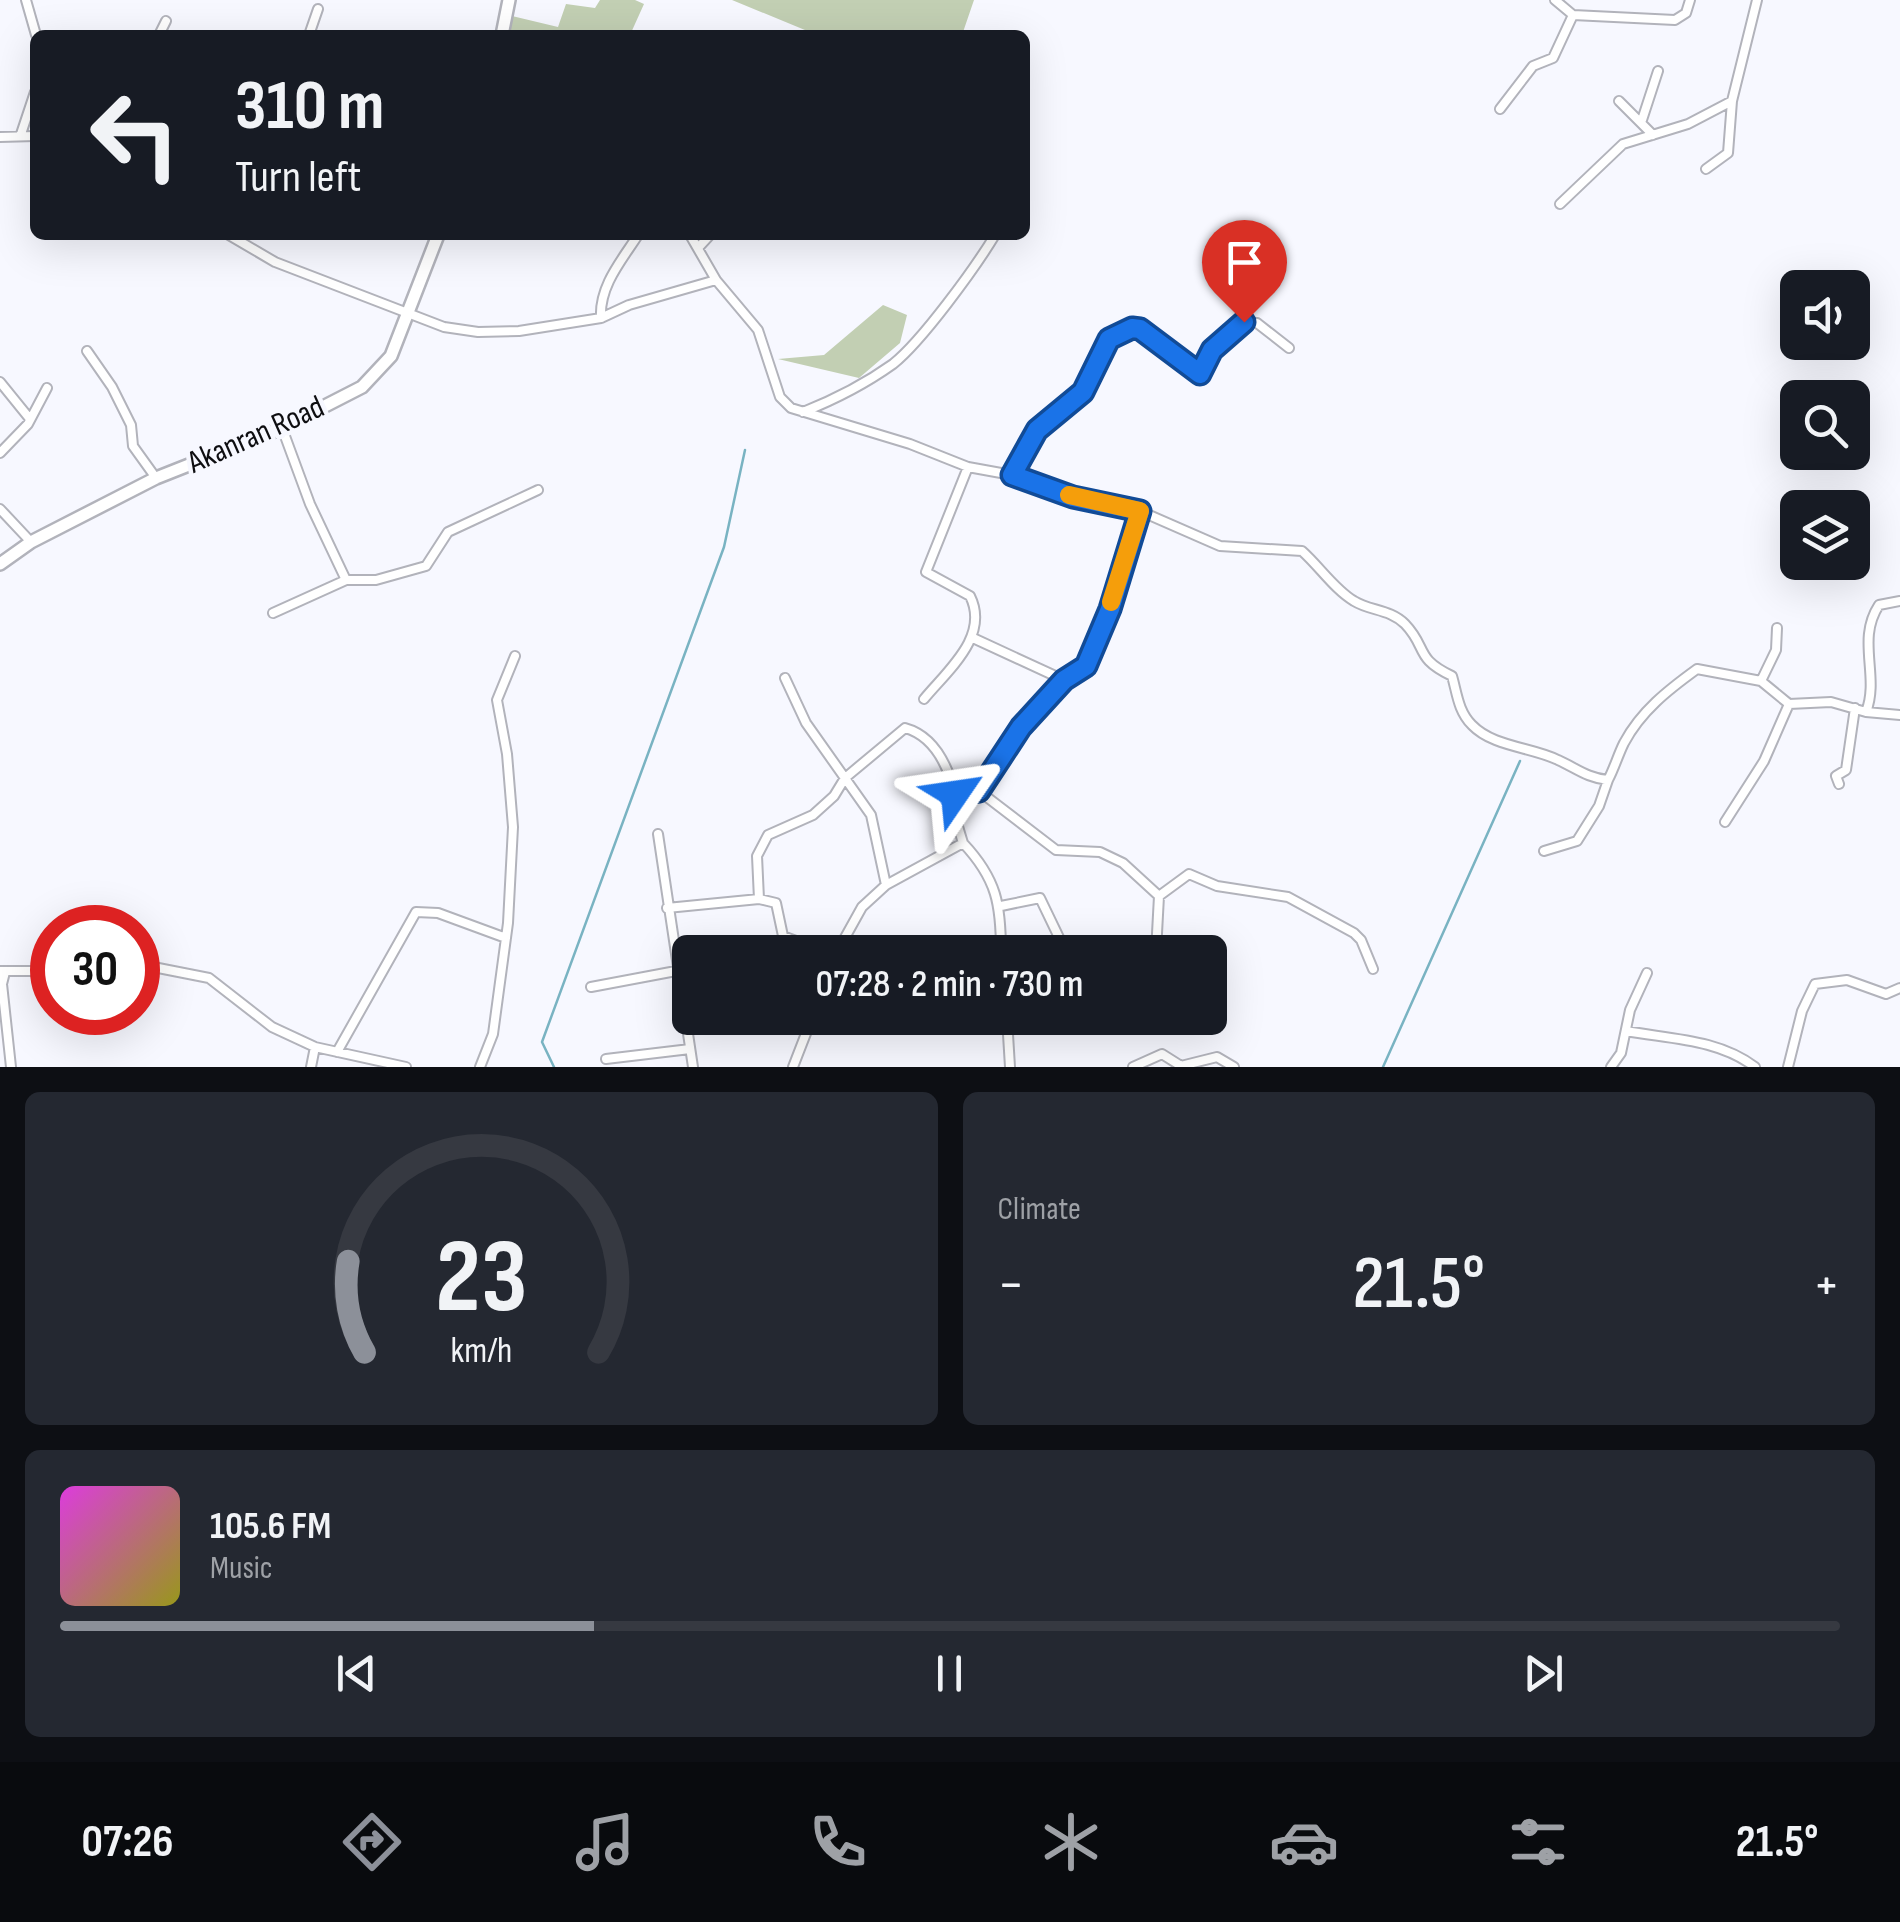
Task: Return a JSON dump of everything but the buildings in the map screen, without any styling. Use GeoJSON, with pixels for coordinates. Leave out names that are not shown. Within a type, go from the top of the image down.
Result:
{"type":"FeatureCollection","features":[{"type":"Feature","properties":{"kind":"main road"},"geometry":{"type":"LineString","coordinates":[[503,30],[509,0]]}},
{"type":"Feature","properties":{"kind":"main road","name":"Akanran Road"},"geometry":{"type":"LineString","coordinates":[[0,564],[31,542],[156,478],[282,428],[362,386],[391,356],[436,240]]}},
{"type":"Feature","properties":{"kind":"street"},"geometry":{"type":"LineString","coordinates":[[26,0],[35,30]]}},
{"type":"Feature","properties":{"kind":"street"},"geometry":{"type":"LineString","coordinates":[[1555,0],[1573,16],[1675,20],[1686,13],[1690,0]]}},
{"type":"Feature","properties":{"kind":"street"},"geometry":{"type":"LineString","coordinates":[[1706,168],[1728,153],[1732,101],[1757,0]]}},
{"type":"Feature","properties":{"kind":"street"},"geometry":{"type":"LineString","coordinates":[[311,30],[318,9]]}},
{"type":"Feature","properties":{"kind":"street"},"geometry":{"type":"LineString","coordinates":[[1500,109],[1533,66],[1553,58],[1573,16]]}},
{"type":"Feature","properties":{"kind":"street"},"geometry":{"type":"LineString","coordinates":[[162,30],[166,21]]}},
{"type":"Feature","properties":{"kind":"street"},"geometry":{"type":"LineString","coordinates":[[1642,120],[1658,71]]}},
{"type":"Feature","properties":{"kind":"street"},"geometry":{"type":"LineString","coordinates":[[1620,101],[1653,135]]}},
{"type":"Feature","properties":{"kind":"street"},"geometry":{"type":"LineString","coordinates":[[1560,204],[1622,144],[1688,124],[1732,101]]}},
{"type":"Feature","properties":{"kind":"street"},"geometry":{"type":"LineString","coordinates":[[21,134],[30,107]]}},
{"type":"Feature","properties":{"kind":"street"},"geometry":{"type":"LineString","coordinates":[[0,137],[30,135]]}},
{"type":"Feature","properties":{"kind":"street"},"geometry":{"type":"LineString","coordinates":[[237,240],[275,262],[444,328],[478,332],[519,331],[601,318],[630,305],[716,280]]}},
{"type":"Feature","properties":{"kind":"street"},"geometry":{"type":"LineString","coordinates":[[601,318],[609,280],[635,240]]}},
{"type":"Feature","properties":{"kind":"street"},"geometry":{"type":"LineString","coordinates":[[693,240],[716,280],[758,330],[780,397],[791,408],[910,444],[968,467],[1012,475],[1073,497],[1140,511],[1220,546],[1302,550],[1350,599],[1380,608],[1405,624],[1430,666],[1452,676],[1456,698],[1474,728],[1560,760],[1580,774],[1608,780]]}},
{"type":"Feature","properties":{"kind":"street"},"geometry":{"type":"LineString","coordinates":[[698,248],[705,240]]}},
{"type":"Feature","properties":{"kind":"street"},"geometry":{"type":"LineString","coordinates":[[803,412],[840,397],[896,362],[961,284],[992,240]]}},
{"type":"Feature","properties":{"kind":"street"},"geometry":{"type":"LineString","coordinates":[[1012,475],[1026,443],[1083,392],[1106,343],[1120,332],[1140,329],[1200,374],[1212,350],[1240,322],[1258,324],[1289,348]]}},
{"type":"Feature","properties":{"kind":"street"},"geometry":{"type":"LineString","coordinates":[[87,351],[112,387],[130,425],[133,446],[156,478]]}},
{"type":"Feature","properties":{"kind":"street"},"geometry":{"type":"LineString","coordinates":[[0,382],[30,419]]}},
{"type":"Feature","properties":{"kind":"street"},"geometry":{"type":"LineString","coordinates":[[0,453],[30,419],[47,388]]}},
{"type":"Feature","properties":{"kind":"street"},"geometry":{"type":"LineString","coordinates":[[282,428],[310,504],[346,580]]}},
{"type":"Feature","properties":{"kind":"street"},"geometry":{"type":"LineString","coordinates":[[924,699],[973,638],[977,624],[970,596],[926,572],[968,467]]}},
{"type":"Feature","properties":{"kind":"street"},"geometry":{"type":"LineString","coordinates":[[273,613],[346,580],[376,580],[426,566],[448,532],[538,490]]}},
{"type":"Feature","properties":{"kind":"street"},"geometry":{"type":"LineString","coordinates":[[0,509],[31,542]]}},
{"type":"Feature","properties":{"kind":"street"},"geometry":{"type":"LineString","coordinates":[[979,791],[1021,727],[1064,680],[1086,666],[1110,609],[1140,511]]}},
{"type":"Feature","properties":{"kind":"street"},"geometry":{"type":"LineString","coordinates":[[1866,712],[1871,685],[1866,635],[1870,618],[1879,605],[1900,601]]}},
{"type":"Feature","properties":{"kind":"street"},"geometry":{"type":"LineString","coordinates":[[1760,681],[1776,650],[1777,628]]}},
{"type":"Feature","properties":{"kind":"street"},"geometry":{"type":"LineString","coordinates":[[973,638],[1064,680]]}},
{"type":"Feature","properties":{"kind":"street"},"geometry":{"type":"LineString","coordinates":[[480,1067],[493,1034],[506,938],[513,827],[507,754],[497,700],[515,656]]}},
{"type":"Feature","properties":{"kind":"street"},"geometry":{"type":"LineString","coordinates":[[1544,851],[1577,841],[1598,806],[1624,744],[1642,718],[1662,695],[1697,670],[1760,681],[1789,704],[1831,702],[1866,712],[1900,715]]}},
{"type":"Feature","properties":{"kind":"street"},"geometry":{"type":"LineString","coordinates":[[785,678],[806,723],[871,815],[886,885]]}},
{"type":"Feature","properties":{"kind":"street"},"geometry":{"type":"LineString","coordinates":[[1725,822],[1764,761],[1789,704]]}},
{"type":"Feature","properties":{"kind":"street"},"geometry":{"type":"LineString","coordinates":[[1838,784],[1836,776],[1846,770],[1855,708]]}},
{"type":"Feature","properties":{"kind":"street"},"geometry":{"type":"LineString","coordinates":[[759,899],[760,845],[768,835],[813,816],[834,796],[845,778],[907,727],[942,756],[955,794],[949,805],[963,843],[985,870],[1001,906],[1000,935]]}},
{"type":"Feature","properties":{"kind":"street"},"geometry":{"type":"LineString","coordinates":[[955,794],[979,791],[1056,850],[1100,852],[1123,863],[1159,896]]}},
{"type":"Feature","properties":{"kind":"street"},"geometry":{"type":"LineString","coordinates":[[658,834],[672,943]]}},
{"type":"Feature","properties":{"kind":"street"},"geometry":{"type":"LineString","coordinates":[[847,935],[862,906],[886,885],[963,843]]}},
{"type":"Feature","properties":{"kind":"street"},"geometry":{"type":"LineString","coordinates":[[1159,896],[1189,874],[1240,891],[1272,892],[1354,933],[1373,969]]}},
{"type":"Feature","properties":{"kind":"street"},"geometry":{"type":"LineString","coordinates":[[1157,935],[1159,896]]}},
{"type":"Feature","properties":{"kind":"street"},"geometry":{"type":"LineString","coordinates":[[1001,906],[1040,898],[1058,935]]}},
{"type":"Feature","properties":{"kind":"street"},"geometry":{"type":"LineString","coordinates":[[667,908],[759,899],[779,906],[786,935]]}},
{"type":"Feature","properties":{"kind":"street"},"geometry":{"type":"LineString","coordinates":[[337,1052],[416,912],[438,913],[506,938]]}},
{"type":"Feature","properties":{"kind":"street"},"geometry":{"type":"LineString","coordinates":[[160,968],[209,978],[272,1027],[315,1048],[406,1067]]}},
{"type":"Feature","properties":{"kind":"street"},"geometry":{"type":"LineString","coordinates":[[11,1067],[3,971],[30,971]]}},
{"type":"Feature","properties":{"kind":"street"},"geometry":{"type":"LineString","coordinates":[[591,987],[672,972]]}},
{"type":"Feature","properties":{"kind":"street"},"geometry":{"type":"LineString","coordinates":[[1610,1067],[1621,1053],[1633,1002],[1647,974]]}},
{"type":"Feature","properties":{"kind":"street"},"geometry":{"type":"LineString","coordinates":[[1788,1067],[1802,1011],[1815,984],[1847,980],[1886,994],[1900,988]]}},
{"type":"Feature","properties":{"kind":"street"},"geometry":{"type":"LineString","coordinates":[[1626,1031],[1689,1040],[1734,1054],[1755,1067]]}},
{"type":"Feature","properties":{"kind":"street"},"geometry":{"type":"LineString","coordinates":[[687,1035],[693,1067]]}},
{"type":"Feature","properties":{"kind":"street"},"geometry":{"type":"LineString","coordinates":[[793,1067],[805,1035]]}},
{"type":"Feature","properties":{"kind":"street"},"geometry":{"type":"LineString","coordinates":[[1007,1035],[1010,1067]]}},
{"type":"Feature","properties":{"kind":"street"},"geometry":{"type":"LineString","coordinates":[[311,1067],[315,1048]]}},
{"type":"Feature","properties":{"kind":"street"},"geometry":{"type":"LineString","coordinates":[[606,1059],[690,1049]]}},
{"type":"Feature","properties":{"kind":"street"},"geometry":{"type":"LineString","coordinates":[[1134,1067],[1162,1054],[1182,1066],[1216,1057],[1234,1067]]}},
{"type":"Feature","properties":{"kind":"green space"},"geometry":{"type":"Polygon","coordinates":[[[600,0],[635,0],[644,4],[632,30],[509,30],[512,16],[558,27],[566,4],[595,8],[600,0]]]}},
{"type":"Feature","properties":{"kind":"green space"},"geometry":{"type":"Polygon","coordinates":[[[732,0],[974,0],[964,30],[805,30],[732,0]]]}},
{"type":"Feature","properties":{"kind":"green space"},"geometry":{"type":"Polygon","coordinates":[[[883,305],[907,315],[900,343],[859,378],[778,359],[824,355],[883,305]]]}},
{"type":"Feature","properties":{"kind":"waterway"},"geometry":{"type":"LineString","coordinates":[[554,1067],[542,1042],[724,547],[745,450]]}},
{"type":"Feature","properties":{"kind":"waterway"},"geometry":{"type":"LineString","coordinates":[[1383,1067],[1520,761]]}},
{"type":"Feature","properties":{"kind":"slow traffic"},"geometry":{"type":"LineString","coordinates":[[1069,495],[1140,511],[1111,602]]}},
{"type":"Feature","properties":{"kind":"route"},"geometry":{"type":"LineString","coordinates":[[955,794],[979,791],[1021,727],[1064,680],[1086,666],[1110,609],[1121,562],[1140,511],[1073,497],[1012,475],[1026,443],[1083,392],[1106,343],[1120,332],[1140,329],[1200,374],[1212,350],[1244,322]]}}]}
